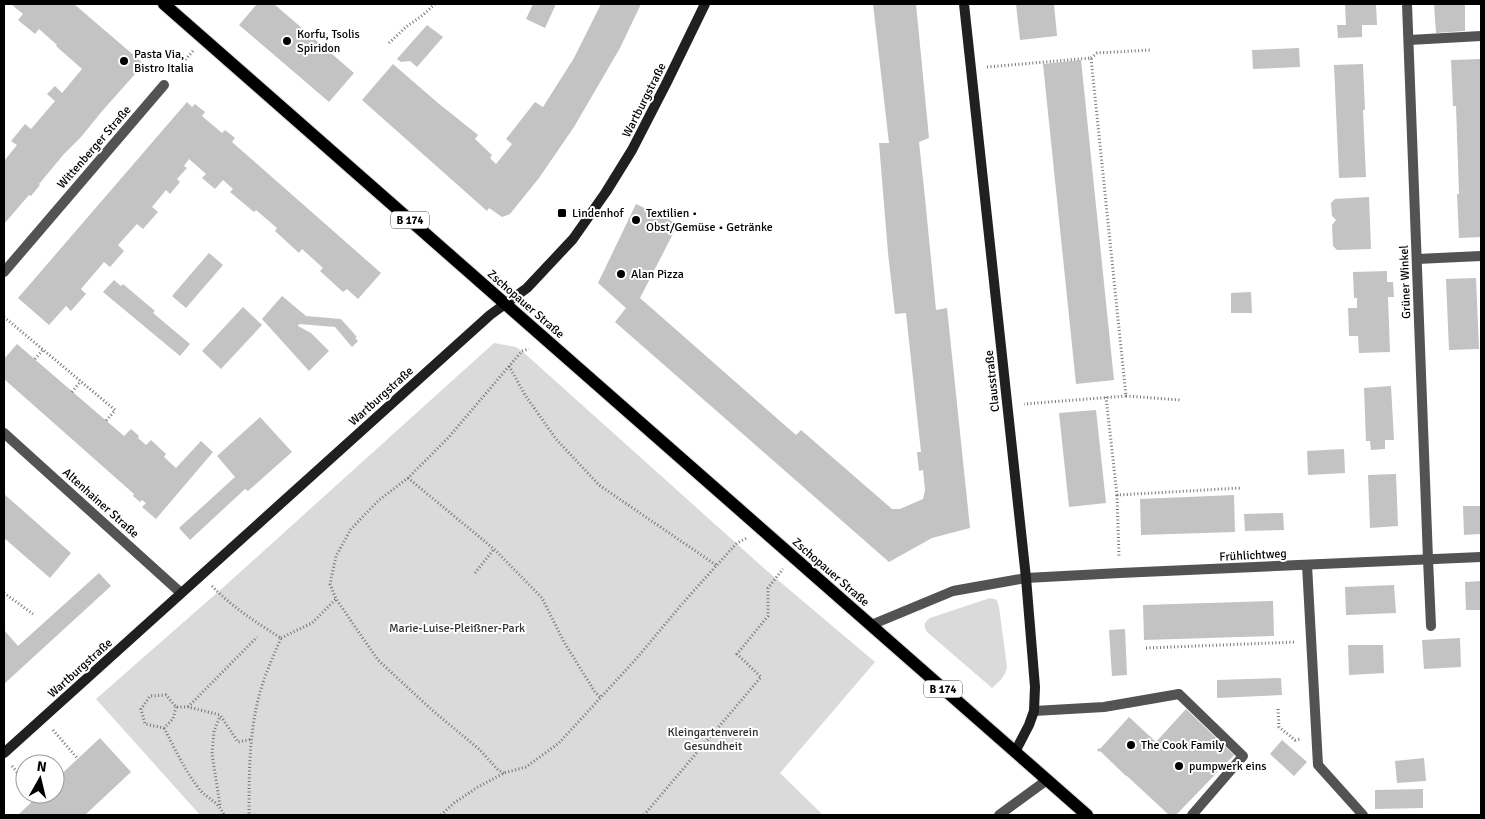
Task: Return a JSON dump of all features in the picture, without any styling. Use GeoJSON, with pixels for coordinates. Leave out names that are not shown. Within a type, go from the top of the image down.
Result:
{"type":"FeatureCollection","features":[{"type":"Feature","properties":{"kind":"main road","name":"Zschopauer Straße"},"geometry":{"type":"LineString","coordinates":[[164,4],[1087,815]]}},
{"type":"Feature","properties":{"kind":"main road","name":"Wartburgstraße"},"geometry":{"type":"LineString","coordinates":[[6,758],[43,718],[202,574],[474,330],[527,288],[573,239],[606,192],[632,150],[668,82],[705,4]]}},
{"type":"Feature","properties":{"kind":"main road","name":"Clausstraße"},"geometry":{"type":"LineString","coordinates":[[964,4],[1026,578],[1035,687],[1034,711],[1015,752]]}},
{"type":"Feature","properties":{"kind":"street","name":"Grüner Winkel"},"geometry":{"type":"LineString","coordinates":[[1407,4],[1431,626]]}},
{"type":"Feature","properties":{"kind":"street"},"geometry":{"type":"LineString","coordinates":[[1409,40],[1481,36]]}},
{"type":"Feature","properties":{"kind":"street","name":"Wittenberger Straße"},"geometry":{"type":"LineString","coordinates":[[4,272],[164,85]]}},
{"type":"Feature","properties":{"kind":"street"},"geometry":{"type":"LineString","coordinates":[[1417,259],[1481,256]]}},
{"type":"Feature","properties":{"kind":"street","name":"Altenhainer Straße"},"geometry":{"type":"LineString","coordinates":[[4,433],[181,593]]}},
{"type":"Feature","properties":{"kind":"street","name":"Frühlichtweg"},"geometry":{"type":"LineString","coordinates":[[1026,578],[1481,558]]}},
{"type":"Feature","properties":{"kind":"street"},"geometry":{"type":"LineString","coordinates":[[1307,565],[1318,765],[1363,815]]}},
{"type":"Feature","properties":{"kind":"street","name":"Zschopauer Straße"},"geometry":{"type":"LineString","coordinates":[[871,625],[952,591],[1026,578]]}},
{"type":"Feature","properties":{"kind":"street"},"geometry":{"type":"LineString","coordinates":[[1034,711],[1104,707],[1180,694],[1243,756],[1192,815]]}},
{"type":"Feature","properties":{"kind":"street"},"geometry":{"type":"LineString","coordinates":[[999,815],[1047,780]]}},
{"type":"Feature","properties":{"kind":"path"},"geometry":{"type":"LineString","coordinates":[[389,43],[406,27],[423,16],[434,4]]}},
{"type":"Feature","properties":{"kind":"path"},"geometry":{"type":"LineString","coordinates":[[164,85],[204,39]]}},
{"type":"Feature","properties":{"kind":"path"},"geometry":{"type":"LineString","coordinates":[[971,69],[1090,58],[1097,53],[1151,50]]}},
{"type":"Feature","properties":{"kind":"path"},"geometry":{"type":"LineString","coordinates":[[1090,58],[1126,396]]}},
{"type":"Feature","properties":{"kind":"path"},"geometry":{"type":"LineString","coordinates":[[4,317],[115,410],[106,421]]}},
{"type":"Feature","properties":{"kind":"path"},"geometry":{"type":"LineString","coordinates":[[504,773],[498,770],[480,750],[432,710],[378,660],[336,599],[330,584],[336,556],[352,529],[379,500],[408,478],[448,438],[522,351],[552,345]]}},
{"type":"Feature","properties":{"kind":"path"},"geometry":{"type":"LineString","coordinates":[[35,359],[43,350]]}},
{"type":"Feature","properties":{"kind":"path"},"geometry":{"type":"LineString","coordinates":[[508,366],[525,395],[556,439],[599,485],[716,566]]}},
{"type":"Feature","properties":{"kind":"path"},"geometry":{"type":"LineString","coordinates":[[72,392],[80,381]]}},
{"type":"Feature","properties":{"kind":"path"},"geometry":{"type":"LineString","coordinates":[[1007,406],[1126,396],[1180,400]]}},
{"type":"Feature","properties":{"kind":"path"},"geometry":{"type":"LineString","coordinates":[[1106,397],[1116,495],[1120,573]]}},
{"type":"Feature","properties":{"kind":"path"},"geometry":{"type":"LineString","coordinates":[[408,478],[494,549],[542,598],[564,642],[600,698]]}},
{"type":"Feature","properties":{"kind":"path"},"geometry":{"type":"LineString","coordinates":[[1116,495],[1241,488]]}},
{"type":"Feature","properties":{"kind":"path"},"geometry":{"type":"LineString","coordinates":[[441,815],[454,803],[504,773],[526,767],[558,743],[737,543],[763,531]]}},
{"type":"Feature","properties":{"kind":"path"},"geometry":{"type":"LineString","coordinates":[[475,573],[494,549]]}},
{"type":"Feature","properties":{"kind":"path"},"geometry":{"type":"LineString","coordinates":[[202,574],[225,598],[253,620],[281,638]]}},
{"type":"Feature","properties":{"kind":"path"},"geometry":{"type":"LineString","coordinates":[[644,815],[761,677],[736,654],[768,616],[768,588]]}},
{"type":"Feature","properties":{"kind":"path"},"geometry":{"type":"LineString","coordinates":[[4,593],[33,614]]}},
{"type":"Feature","properties":{"kind":"path"},"geometry":{"type":"LineString","coordinates":[[249,815],[248,771],[252,739],[257,703],[269,666],[281,638],[312,624],[336,599]]}},
{"type":"Feature","properties":{"kind":"path"},"geometry":{"type":"LineString","coordinates":[[188,707],[258,637]]}},
{"type":"Feature","properties":{"kind":"path"},"geometry":{"type":"LineString","coordinates":[[1146,648],[1312,642]]}},
{"type":"Feature","properties":{"kind":"path"},"geometry":{"type":"LineString","coordinates":[[166,695],[176,707],[174,719],[164,728],[145,724],[141,709],[150,696],[166,695]]}},
{"type":"Feature","properties":{"kind":"path"},"geometry":{"type":"LineString","coordinates":[[176,707],[188,707],[220,715],[238,742],[252,739]]}},
{"type":"Feature","properties":{"kind":"path"},"geometry":{"type":"LineString","coordinates":[[1278,709],[1279,727],[1290,735]]}},
{"type":"Feature","properties":{"kind":"path"},"geometry":{"type":"LineString","coordinates":[[220,715],[214,731],[212,754],[220,806],[224,815]]}},
{"type":"Feature","properties":{"kind":"path"},"geometry":{"type":"LineString","coordinates":[[43,718],[78,759]]}},
{"type":"Feature","properties":{"kind":"path"},"geometry":{"type":"LineString","coordinates":[[164,728],[181,761],[201,791],[220,806]]}},
{"type":"Feature","properties":{"kind":"path"},"geometry":{"type":"LineString","coordinates":[[6,758],[15,769]]}},
{"type":"Feature","properties":{"kind":"green space","name":"Marie-Luise-Pleißner-Park"},"geometry":{"type":"Polygon","coordinates":[[[494,343],[516,347],[522,351],[766,570],[875,662],[780,773],[823,815],[200,815],[96,699],[227,584],[494,343]]]}},
{"type":"Feature","properties":{"kind":"green space"},"geometry":{"type":"Polygon","coordinates":[[[990,598],[997,600],[999,607],[1007,667],[1003,676],[992,688],[927,632],[925,628],[925,623],[930,618],[990,598]]]}},
{"type":"Feature","properties":{"kind":"building"},"geometry":{"type":"Polygon","coordinates":[[[11,4],[74,4],[144,64],[64,154],[31,196],[29,195],[4,224],[4,161],[17,145],[11,141],[25,124],[31,129],[55,101],[47,94],[55,86],[62,93],[82,69],[39,29],[35,34],[18,20],[23,14],[11,4]]]}},
{"type":"Feature","properties":{"kind":"building"},"geometry":{"type":"Polygon","coordinates":[[[257,4],[274,4],[354,73],[329,102],[239,25],[257,4]]]}},
{"type":"Feature","properties":{"kind":"building"},"geometry":{"type":"Polygon","coordinates":[[[533,4],[556,4],[545,28],[526,19],[533,4]]]}},
{"type":"Feature","properties":{"kind":"building"},"geometry":{"type":"Polygon","coordinates":[[[601,4],[641,4],[620,48],[574,127],[539,178],[510,214],[502,217],[489,208],[487,211],[362,100],[393,64],[478,135],[475,139],[492,155],[490,158],[496,164],[512,144],[506,139],[535,102],[543,107],[574,58],[601,4]]]}},
{"type":"Feature","properties":{"kind":"building"},"geometry":{"type":"Polygon","coordinates":[[[873,4],[916,4],[929,138],[919,142],[936,310],[947,308],[970,528],[932,538],[889,562],[615,322],[626,308],[598,283],[636,204],[678,224],[640,298],[796,435],[801,430],[892,509],[900,509],[923,499],[925,490],[923,470],[919,471],[917,452],[921,452],[906,313],[895,314],[888,253],[879,143],[889,143],[873,4]]]}},
{"type":"Feature","properties":{"kind":"building"},"geometry":{"type":"Polygon","coordinates":[[[1016,4],[1054,4],[1057,36],[1020,40],[1016,4]]]}},
{"type":"Feature","properties":{"kind":"building"},"geometry":{"type":"Polygon","coordinates":[[[1345,4],[1376,4],[1377,25],[1362,25],[1362,37],[1338,38],[1337,25],[1346,25],[1345,4]]]}},
{"type":"Feature","properties":{"kind":"building"},"geometry":{"type":"Polygon","coordinates":[[[1434,4],[1465,4],[1465,31],[1436,33],[1434,4]]]}},
{"type":"Feature","properties":{"kind":"building"},"geometry":{"type":"Polygon","coordinates":[[[427,25],[443,37],[417,67],[410,61],[401,62],[397,59],[427,25]]]}},
{"type":"Feature","properties":{"kind":"building"},"geometry":{"type":"Polygon","coordinates":[[[1299,48],[1300,67],[1253,69],[1252,50],[1299,48]]]}},
{"type":"Feature","properties":{"kind":"building"},"geometry":{"type":"Polygon","coordinates":[[[1481,59],[1481,237],[1459,238],[1456,106],[1453,106],[1451,60],[1481,59]]]}},
{"type":"Feature","properties":{"kind":"building"},"geometry":{"type":"Polygon","coordinates":[[[1081,60],[1114,380],[1076,384],[1043,64],[1081,60]]]}},
{"type":"Feature","properties":{"kind":"building"},"geometry":{"type":"Polygon","coordinates":[[[1363,64],[1366,177],[1339,178],[1334,65],[1363,64]]]}},
{"type":"Feature","properties":{"kind":"building"},"geometry":{"type":"Polygon","coordinates":[[[187,102],[192,107],[195,104],[205,112],[202,116],[222,133],[225,130],[235,138],[232,142],[381,273],[358,299],[347,289],[343,292],[320,271],[323,268],[302,249],[299,253],[275,231],[277,228],[256,210],[254,212],[230,192],[233,189],[223,180],[215,189],[202,178],[206,174],[189,159],[184,166],[187,168],[177,179],[180,182],[170,194],[166,190],[152,207],[158,212],[143,229],[137,224],[118,245],[124,251],[110,267],[104,262],[81,289],[86,294],[71,311],[66,306],[49,325],[18,298],[187,102]]]}},
{"type":"Feature","properties":{"kind":"building"},"geometry":{"type":"Polygon","coordinates":[[[1369,197],[1371,249],[1337,250],[1333,246],[1332,225],[1336,220],[1332,216],[1331,203],[1335,199],[1369,197]]]}},
{"type":"Feature","properties":{"kind":"building"},"geometry":{"type":"Polygon","coordinates":[[[209,253],[223,265],[186,308],[172,296],[209,253]]]}},
{"type":"Feature","properties":{"kind":"building"},"geometry":{"type":"Polygon","coordinates":[[[1387,271],[1387,282],[1393,282],[1394,297],[1388,297],[1390,352],[1359,353],[1358,336],[1349,336],[1348,308],[1357,308],[1357,298],[1354,298],[1353,272],[1387,271]]]}},
{"type":"Feature","properties":{"kind":"building"},"geometry":{"type":"Polygon","coordinates":[[[1476,278],[1479,349],[1449,350],[1446,279],[1476,278]]]}},
{"type":"Feature","properties":{"kind":"building"},"geometry":{"type":"Polygon","coordinates":[[[114,280],[121,286],[123,284],[155,311],[153,313],[190,344],[180,356],[103,292],[114,280]]]}},
{"type":"Feature","properties":{"kind":"building"},"geometry":{"type":"Polygon","coordinates":[[[1251,292],[1252,313],[1231,313],[1231,293],[1251,292]]]}},
{"type":"Feature","properties":{"kind":"building"},"geometry":{"type":"Polygon","coordinates":[[[282,296],[306,316],[341,319],[357,337],[355,338],[358,341],[352,347],[335,327],[299,324],[298,326],[311,333],[329,351],[309,371],[262,319],[282,296]]]}},
{"type":"Feature","properties":{"kind":"building"},"geometry":{"type":"Polygon","coordinates":[[[243,307],[262,325],[221,369],[202,351],[243,307]]]}},
{"type":"Feature","properties":{"kind":"building"},"geometry":{"type":"Polygon","coordinates":[[[17,344],[124,436],[131,429],[146,445],[151,440],[166,454],[164,457],[176,468],[201,441],[213,452],[156,519],[142,507],[146,503],[142,500],[140,502],[133,496],[134,494],[4,379],[4,359],[17,344]]]}},
{"type":"Feature","properties":{"kind":"building"},"geometry":{"type":"Polygon","coordinates":[[[1391,386],[1394,440],[1385,440],[1385,449],[1371,450],[1370,441],[1366,441],[1364,388],[1391,386]]]}},
{"type":"Feature","properties":{"kind":"building"},"geometry":{"type":"Polygon","coordinates":[[[1096,410],[1106,503],[1069,507],[1059,413],[1096,410]]]}},
{"type":"Feature","properties":{"kind":"building"},"geometry":{"type":"Polygon","coordinates":[[[260,417],[292,452],[248,491],[245,489],[190,540],[179,528],[235,477],[217,456],[260,417]]]}},
{"type":"Feature","properties":{"kind":"building"},"geometry":{"type":"Polygon","coordinates":[[[1344,449],[1345,473],[1308,475],[1307,451],[1344,449]]]}},
{"type":"Feature","properties":{"kind":"building"},"geometry":{"type":"Polygon","coordinates":[[[1396,474],[1398,526],[1370,528],[1368,475],[1396,474]]]}},
{"type":"Feature","properties":{"kind":"building"},"geometry":{"type":"Polygon","coordinates":[[[4,494],[71,553],[50,578],[4,538],[4,494]]]}},
{"type":"Feature","properties":{"kind":"building"},"geometry":{"type":"Polygon","coordinates":[[[1234,495],[1235,532],[1141,535],[1140,499],[1234,495]]]}},
{"type":"Feature","properties":{"kind":"building"},"geometry":{"type":"Polygon","coordinates":[[[1463,506],[1481,506],[1481,534],[1464,535],[1463,506]]]}},
{"type":"Feature","properties":{"kind":"building"},"geometry":{"type":"Polygon","coordinates":[[[1283,513],[1284,530],[1245,531],[1244,514],[1283,513]]]}},
{"type":"Feature","properties":{"kind":"building"},"geometry":{"type":"Polygon","coordinates":[[[99,573],[111,586],[4,684],[4,630],[18,646],[99,573]]]}},
{"type":"Feature","properties":{"kind":"building"},"geometry":{"type":"Polygon","coordinates":[[[1481,581],[1481,610],[1466,610],[1465,582],[1481,581]]]}},
{"type":"Feature","properties":{"kind":"building"},"geometry":{"type":"Polygon","coordinates":[[[1394,585],[1396,613],[1346,615],[1345,587],[1394,585]]]}},
{"type":"Feature","properties":{"kind":"building"},"geometry":{"type":"Polygon","coordinates":[[[1273,601],[1274,636],[1144,640],[1143,605],[1273,601]]]}},
{"type":"Feature","properties":{"kind":"building"},"geometry":{"type":"Polygon","coordinates":[[[1125,629],[1127,675],[1112,676],[1109,630],[1125,629]]]}},
{"type":"Feature","properties":{"kind":"building"},"geometry":{"type":"Polygon","coordinates":[[[1460,638],[1461,667],[1424,669],[1422,640],[1460,638]]]}},
{"type":"Feature","properties":{"kind":"building"},"geometry":{"type":"Polygon","coordinates":[[[1348,645],[1383,645],[1384,673],[1349,675],[1348,645]]]}},
{"type":"Feature","properties":{"kind":"building"},"geometry":{"type":"Polygon","coordinates":[[[1281,678],[1282,695],[1217,698],[1217,680],[1281,678]]]}},
{"type":"Feature","properties":{"kind":"building","name":"pumpwerk eins"},"geometry":{"type":"Polygon","coordinates":[[[1186,709],[1234,755],[1176,815],[1169,815],[1097,750],[1129,717],[1156,742],[1186,709]]]}},
{"type":"Feature","properties":{"kind":"building"},"geometry":{"type":"Polygon","coordinates":[[[100,738],[131,772],[85,815],[18,815],[30,804],[65,804],[65,771],[100,738]]]}},
{"type":"Feature","properties":{"kind":"building"},"geometry":{"type":"Polygon","coordinates":[[[1282,740],[1307,762],[1294,776],[1270,754],[1282,740]]]}},
{"type":"Feature","properties":{"kind":"building"},"geometry":{"type":"Polygon","coordinates":[[[1424,758],[1426,781],[1397,783],[1395,761],[1424,758]]]}},
{"type":"Feature","properties":{"kind":"building"},"geometry":{"type":"Polygon","coordinates":[[[1423,789],[1423,808],[1375,809],[1375,790],[1423,789]]]}},
{"type":"Feature","properties":{"kind":"place","name":"Korfu, Tsolis Spiridon"},"geometry":{"type":"Point","coordinates":[287,41]}},
{"type":"Feature","properties":{"kind":"place","name":"Pasta Via, Bistro Italia"},"geometry":{"type":"Point","coordinates":[124,61]}},
{"type":"Feature","properties":{"kind":"place","name":"Lindenhof"},"geometry":{"type":"Point","coordinates":[562,213]}},
{"type":"Feature","properties":{"kind":"place","name":"Textilien • Obst/Gemüse • Getränke"},"geometry":{"type":"Point","coordinates":[636,220]}},
{"type":"Feature","properties":{"kind":"place","name":"Alan Pizza"},"geometry":{"type":"Point","coordinates":[621,274]}},
{"type":"Feature","properties":{"kind":"place","name":"The Cook Family"},"geometry":{"type":"Point","coordinates":[1131,745]}},
{"type":"Feature","properties":{"kind":"place","name":"pumpwerk eins"},"geometry":{"type":"Point","coordinates":[1179,766]}},
{"type":"Feature","properties":{"kind":"park label","name":"Kleingartenverein Gesundheit"},"geometry":{"type":"Point","coordinates":[713,739]}}]}
